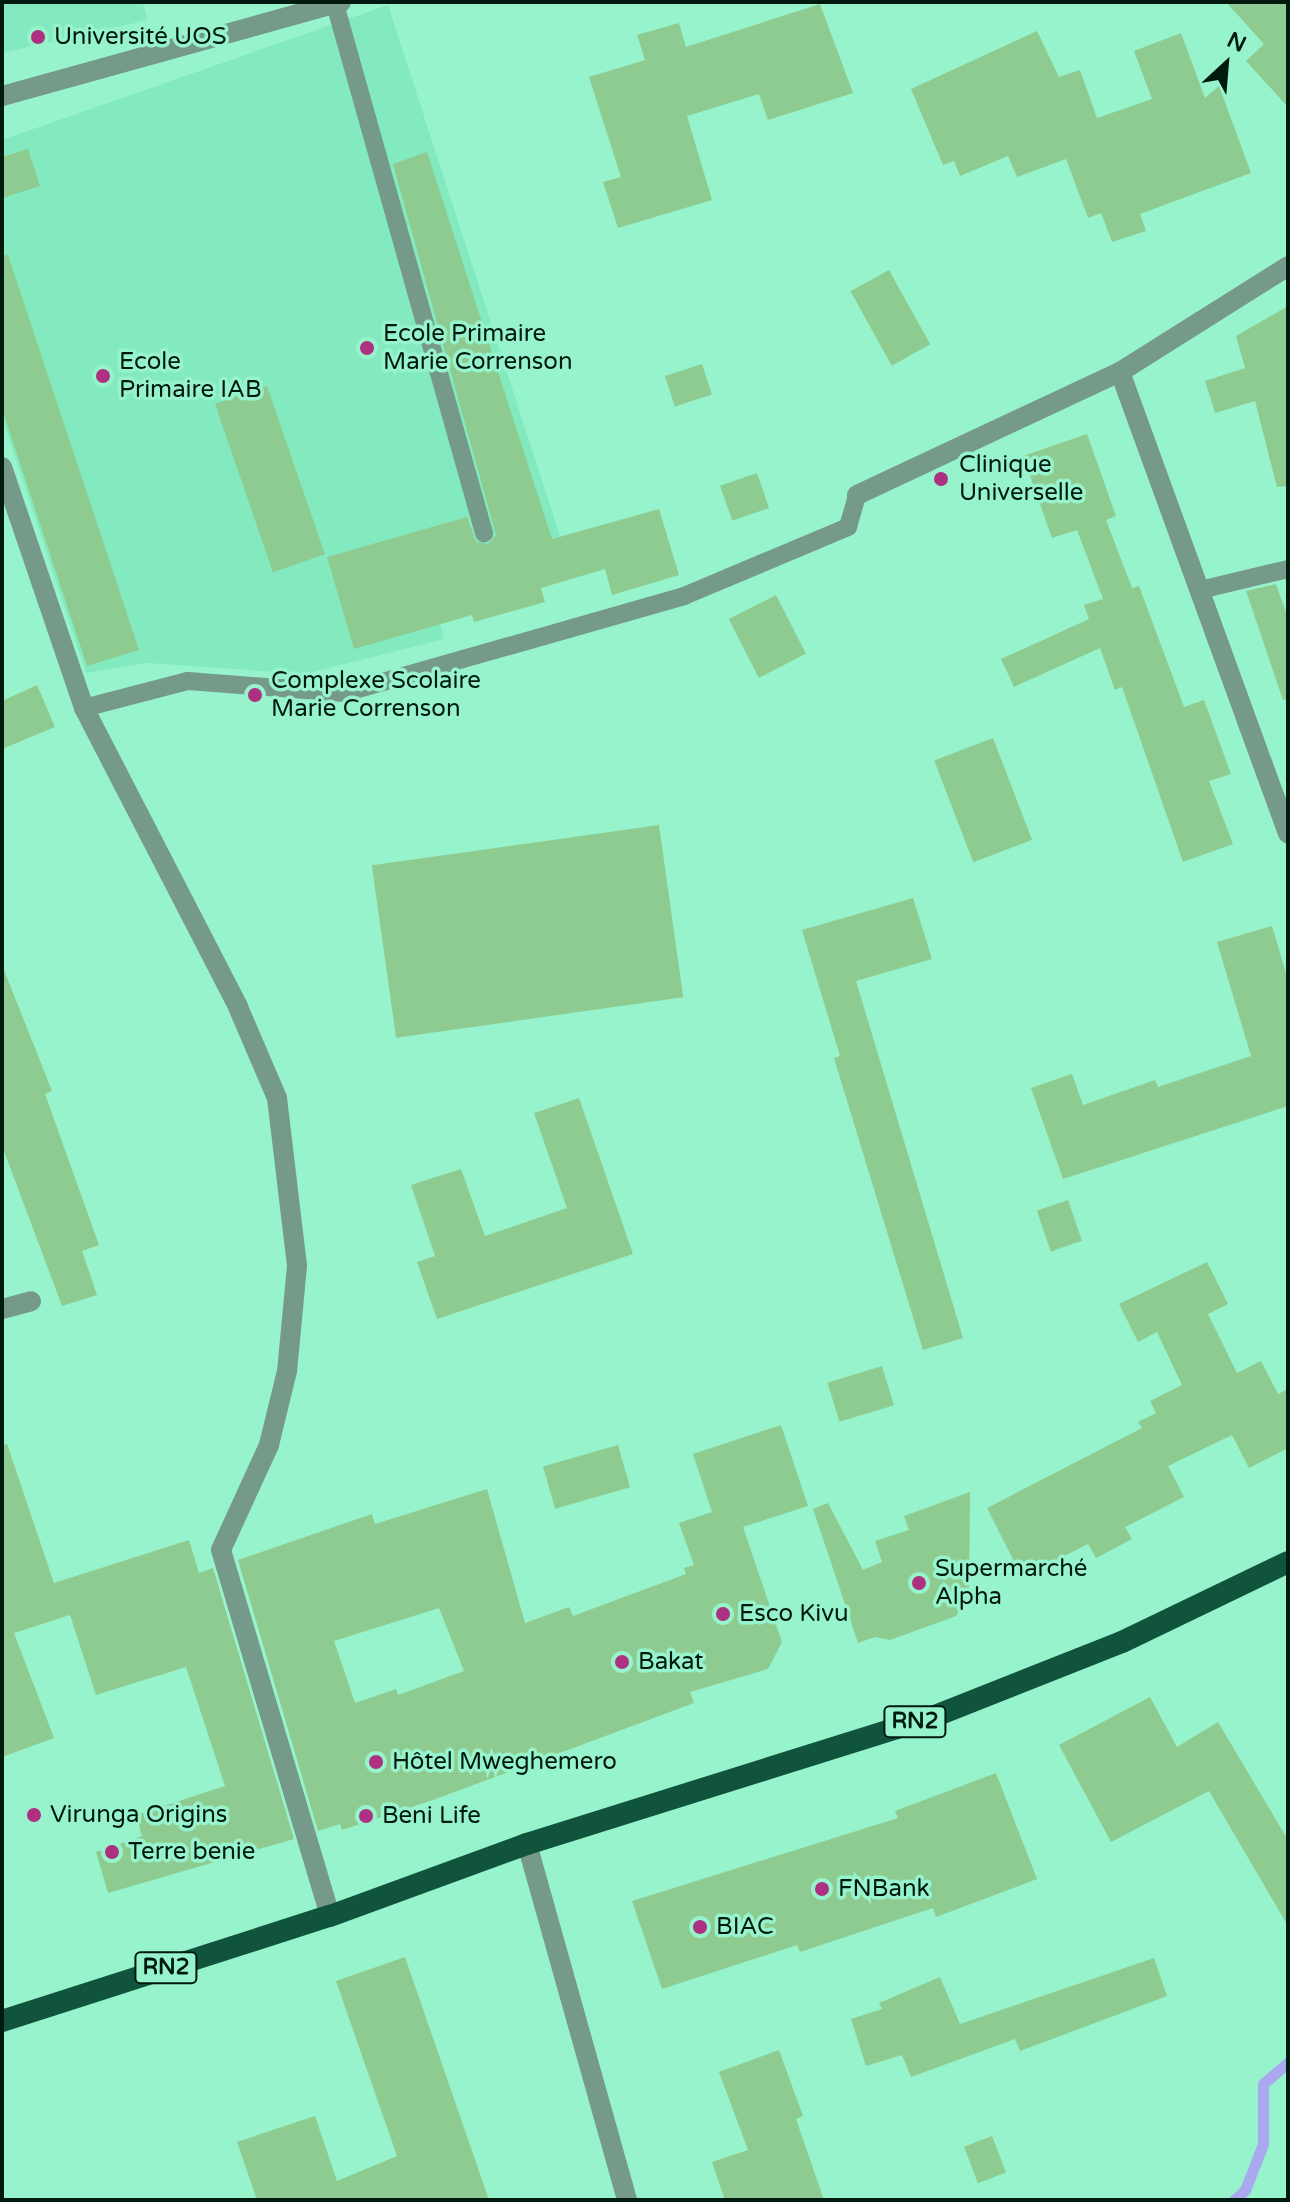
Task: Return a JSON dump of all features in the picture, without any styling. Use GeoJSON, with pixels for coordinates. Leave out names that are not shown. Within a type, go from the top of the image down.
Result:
{"type":"FeatureCollection","features":[{"type":"Feature","properties":{"kind":"highway","name":"RN2"},"geometry":{"type":"LineString","coordinates":[[2,2021],[330,1916],[527,1844],[935,1716],[1122,1642],[1288,1562]]}},
{"type":"Feature","properties":{"kind":"street"},"geometry":{"type":"LineString","coordinates":[[2,96],[338,3]]}},
{"type":"Feature","properties":{"kind":"street"},"geometry":{"type":"LineString","coordinates":[[857,495],[1120,372],[1288,266]]}},
{"type":"Feature","properties":{"kind":"street"},"geometry":{"type":"LineString","coordinates":[[1120,372],[1288,833]]}},
{"type":"Feature","properties":{"kind":"street"},"geometry":{"type":"LineString","coordinates":[[2,467],[84,708],[238,1007],[277,1098],[297,1266],[287,1371],[269,1445],[221,1550],[330,1916]]}},
{"type":"Feature","properties":{"kind":"street"},"geometry":{"type":"LineString","coordinates":[[2,1309],[31,1301]]}},
{"type":"Feature","properties":{"kind":"street"},"geometry":{"type":"LineString","coordinates":[[527,1844],[627,2200]]}},
{"type":"Feature","properties":{"kind":"lane"},"geometry":{"type":"LineString","coordinates":[[338,3],[484,533]]}},
{"type":"Feature","properties":{"kind":"lane"},"geometry":{"type":"LineString","coordinates":[[84,708],[188,681],[344,693],[684,596],[848,527],[857,495]]}},
{"type":"Feature","properties":{"kind":"lane"},"geometry":{"type":"LineString","coordinates":[[1200,590],[1288,569]]}},
{"type":"Feature","properties":{"kind":"shaded area","name":"Université UOS"},"geometry":{"type":"Polygon","coordinates":[[[2,2],[142,2],[148,20],[2,53],[2,2]]]}},
{"type":"Feature","properties":{"kind":"shaded area"},"geometry":{"type":"Polygon","coordinates":[[[388,5],[560,536],[427,577],[444,639],[305,674],[148,663],[86,673],[2,417],[2,140],[388,5]]]}},
{"type":"Feature","properties":{"kind":"building"},"geometry":{"type":"Polygon","coordinates":[[[1226,2],[1288,2],[1288,107],[1246,61],[1264,44],[1226,2]]]}},
{"type":"Feature","properties":{"kind":"building"},"geometry":{"type":"Polygon","coordinates":[[[820,4],[853,93],[768,120],[759,94],[687,116],[712,200],[618,228],[603,182],[621,177],[589,77],[645,60],[637,35],[679,23],[686,47],[820,4]]]}},
{"type":"Feature","properties":{"kind":"building"},"geometry":{"type":"Polygon","coordinates":[[[1037,31],[1059,77],[1080,70],[1097,118],[1152,99],[1134,51],[1181,33],[1205,98],[1219,86],[1251,173],[1140,214],[1146,231],[1112,242],[1101,213],[1088,218],[1066,159],[1017,177],[1008,156],[960,176],[954,161],[943,165],[911,89],[1037,31]]]}},
{"type":"Feature","properties":{"kind":"building"},"geometry":{"type":"Polygon","coordinates":[[[28,149],[40,186],[2,198],[2,157],[28,149]]]}},
{"type":"Feature","properties":{"kind":"building"},"geometry":{"type":"Polygon","coordinates":[[[427,152],[552,539],[659,509],[679,575],[612,595],[605,569],[541,588],[545,602],[474,622],[472,615],[354,649],[327,557],[467,517],[476,542],[488,544],[496,535],[393,164],[427,152]]]}},
{"type":"Feature","properties":{"kind":"building"},"geometry":{"type":"Polygon","coordinates":[[[8,255],[139,650],[87,666],[2,409],[2,256],[8,255]]]}},
{"type":"Feature","properties":{"kind":"building"},"geometry":{"type":"Polygon","coordinates":[[[889,270],[930,344],[892,366],[851,291],[889,270]]]}},
{"type":"Feature","properties":{"kind":"building"},"geometry":{"type":"Polygon","coordinates":[[[1288,306],[1288,486],[1277,487],[1255,401],[1215,413],[1205,381],[1245,368],[1236,336],[1288,306]]]}},
{"type":"Feature","properties":{"kind":"building"},"geometry":{"type":"Polygon","coordinates":[[[702,364],[712,394],[675,406],[665,376],[702,364]]]}},
{"type":"Feature","properties":{"kind":"building"},"geometry":{"type":"Polygon","coordinates":[[[267,386],[325,554],[273,572],[215,404],[267,386]]]}},
{"type":"Feature","properties":{"kind":"building"},"geometry":{"type":"Polygon","coordinates":[[[1087,434],[1116,516],[1106,520],[1132,588],[1139,586],[1184,707],[1204,700],[1231,774],[1209,781],[1233,844],[1183,862],[1122,687],[1115,690],[1100,648],[1014,687],[1001,659],[1089,619],[1084,605],[1103,599],[1077,530],[1052,538],[1023,456],[1087,434]]]}},
{"type":"Feature","properties":{"kind":"building"},"geometry":{"type":"Polygon","coordinates":[[[757,473],[769,508],[732,521],[720,486],[757,473]]]}},
{"type":"Feature","properties":{"kind":"building"},"geometry":{"type":"Polygon","coordinates":[[[1276,584],[1288,618],[1288,699],[1283,700],[1246,591],[1276,584]]]}},
{"type":"Feature","properties":{"kind":"building"},"geometry":{"type":"Polygon","coordinates":[[[776,595],[806,654],[759,678],[729,619],[776,595]]]}},
{"type":"Feature","properties":{"kind":"building"},"geometry":{"type":"Polygon","coordinates":[[[37,685],[55,727],[2,749],[2,701],[37,685]]]}},
{"type":"Feature","properties":{"kind":"building"},"geometry":{"type":"Polygon","coordinates":[[[993,738],[1032,840],[973,862],[934,761],[993,738]]]}},
{"type":"Feature","properties":{"kind":"building"},"geometry":{"type":"Polygon","coordinates":[[[659,825],[683,997],[396,1038],[372,865],[659,825]]]}},
{"type":"Feature","properties":{"kind":"building"},"geometry":{"type":"Polygon","coordinates":[[[913,898],[932,959],[856,981],[963,1338],[923,1350],[834,1058],[840,1056],[802,930],[913,898]]]}},
{"type":"Feature","properties":{"kind":"building"},"geometry":{"type":"Polygon","coordinates":[[[1272,926],[1288,980],[1288,1106],[1063,1179],[1031,1088],[1072,1074],[1083,1105],[1155,1080],[1158,1087],[1251,1056],[1217,942],[1272,926]]]}},
{"type":"Feature","properties":{"kind":"building"},"geometry":{"type":"Polygon","coordinates":[[[2,965],[52,1091],[45,1094],[99,1245],[82,1251],[97,1295],[62,1306],[2,1146],[2,965]]]}},
{"type":"Feature","properties":{"kind":"building"},"geometry":{"type":"Polygon","coordinates":[[[579,1098],[633,1254],[437,1319],[417,1262],[435,1256],[411,1185],[461,1169],[485,1236],[567,1208],[534,1113],[579,1098]]]}},
{"type":"Feature","properties":{"kind":"building"},"geometry":{"type":"Polygon","coordinates":[[[1068,1200],[1082,1241],[1051,1251],[1037,1211],[1068,1200]]]}},
{"type":"Feature","properties":{"kind":"building"},"geometry":{"type":"Polygon","coordinates":[[[1207,1262],[1228,1304],[1208,1314],[1237,1373],[1261,1361],[1278,1394],[1288,1389],[1288,1448],[1249,1468],[1232,1435],[1168,1466],[1184,1497],[1125,1527],[1132,1539],[1096,1558],[1088,1544],[1022,1577],[987,1508],[1142,1428],[1138,1422],[1156,1413],[1150,1401],[1182,1385],[1157,1332],[1138,1342],[1119,1304],[1207,1262]]]}},
{"type":"Feature","properties":{"kind":"building"},"geometry":{"type":"Polygon","coordinates":[[[882,1366],[894,1405],[839,1422],[827,1383],[882,1366]]]}},
{"type":"Feature","properties":{"kind":"building"},"geometry":{"type":"Polygon","coordinates":[[[781,1425],[808,1506],[743,1527],[782,1642],[768,1669],[690,1692],[694,1703],[433,1800],[342,1830],[340,1824],[318,1831],[238,1560],[372,1514],[375,1524],[487,1489],[525,1623],[569,1607],[573,1616],[686,1574],[684,1568],[694,1565],[679,1523],[712,1512],[693,1454],[781,1425]],[[439,1608],[334,1641],[355,1703],[396,1689],[398,1695],[464,1671],[439,1608]]]}},
{"type":"Feature","properties":{"kind":"building"},"geometry":{"type":"Polygon","coordinates":[[[7,1444],[54,1583],[189,1540],[199,1573],[213,1568],[294,1839],[108,1893],[96,1852],[142,1836],[136,1815],[225,1786],[186,1667],[96,1695],[70,1615],[14,1633],[54,1738],[2,1757],[2,1445],[7,1444]]]}},
{"type":"Feature","properties":{"kind":"building"},"geometry":{"type":"Polygon","coordinates":[[[618,1445],[630,1487],[555,1509],[543,1466],[618,1445]]]}},
{"type":"Feature","properties":{"kind":"building"},"geometry":{"type":"Polygon","coordinates":[[[970,1492],[969,1594],[956,1616],[890,1640],[875,1637],[858,1643],[813,1509],[828,1503],[863,1570],[882,1562],[875,1541],[909,1530],[904,1516],[970,1492]]]}},
{"type":"Feature","properties":{"kind":"building"},"geometry":{"type":"Polygon","coordinates":[[[1150,1697],[1177,1747],[1218,1722],[1288,1840],[1288,1926],[1209,1791],[1111,1842],[1059,1745],[1150,1697]]]}},
{"type":"Feature","properties":{"kind":"building"},"geometry":{"type":"Polygon","coordinates":[[[996,1773],[1037,1879],[936,1917],[933,1908],[800,1952],[797,1945],[662,1989],[632,1901],[898,1818],[895,1811],[996,1773]]]}},
{"type":"Feature","properties":{"kind":"building"},"geometry":{"type":"Polygon","coordinates":[[[405,1957],[489,2200],[257,2200],[237,2142],[315,2116],[337,2181],[397,2156],[336,1981],[405,1957]]]}},
{"type":"Feature","properties":{"kind":"building"},"geometry":{"type":"Polygon","coordinates":[[[1154,1958],[1167,1996],[1020,2051],[1015,2039],[911,2077],[902,2055],[866,2066],[851,2019],[882,2009],[879,2003],[940,1977],[960,2024],[1154,1958]]]}},
{"type":"Feature","properties":{"kind":"building"},"geometry":{"type":"Polygon","coordinates":[[[779,2050],[803,2116],[796,2119],[824,2200],[725,2200],[712,2162],[748,2150],[719,2072],[779,2050]]]}},
{"type":"Feature","properties":{"kind":"building"},"geometry":{"type":"Polygon","coordinates":[[[992,2136],[1006,2172],[978,2183],[964,2147],[992,2136]]]}},
{"type":"Feature","properties":{"kind":"waterway"},"geometry":{"type":"LineString","coordinates":[[1234,2200],[1245,2190],[1263,2144],[1263,2084],[1288,2062]]}},
{"type":"Feature","properties":{"kind":"place","name":"Université UOS"},"geometry":{"type":"Point","coordinates":[38,37]}},
{"type":"Feature","properties":{"kind":"place","name":"Ecole Primaire Marie Correnson"},"geometry":{"type":"Point","coordinates":[367,348]}},
{"type":"Feature","properties":{"kind":"place","name":"Ecole Primaire IAB"},"geometry":{"type":"Point","coordinates":[103,376]}},
{"type":"Feature","properties":{"kind":"place","name":"Clinique Universelle"},"geometry":{"type":"Point","coordinates":[941,479]}},
{"type":"Feature","properties":{"kind":"place","name":"Complexe Scolaire Marie Correnson"},"geometry":{"type":"Point","coordinates":[255,695]}},
{"type":"Feature","properties":{"kind":"place","name":"Supermarché Alpha"},"geometry":{"type":"Point","coordinates":[919,1583]}},
{"type":"Feature","properties":{"kind":"place","name":"Esco Kivu"},"geometry":{"type":"Point","coordinates":[723,1614]}},
{"type":"Feature","properties":{"kind":"place","name":"Bakat"},"geometry":{"type":"Point","coordinates":[622,1662]}},
{"type":"Feature","properties":{"kind":"place","name":"Hôtel Mweghemero"},"geometry":{"type":"Point","coordinates":[376,1762]}},
{"type":"Feature","properties":{"kind":"place","name":"Virunga Origins"},"geometry":{"type":"Point","coordinates":[34,1815]}},
{"type":"Feature","properties":{"kind":"place","name":"Beni Life"},"geometry":{"type":"Point","coordinates":[366,1816]}},
{"type":"Feature","properties":{"kind":"place","name":"Terre benie"},"geometry":{"type":"Point","coordinates":[112,1852]}},
{"type":"Feature","properties":{"kind":"place","name":"FNBank"},"geometry":{"type":"Point","coordinates":[822,1889]}},
{"type":"Feature","properties":{"kind":"place","name":"BIAC"},"geometry":{"type":"Point","coordinates":[700,1927]}}]}
